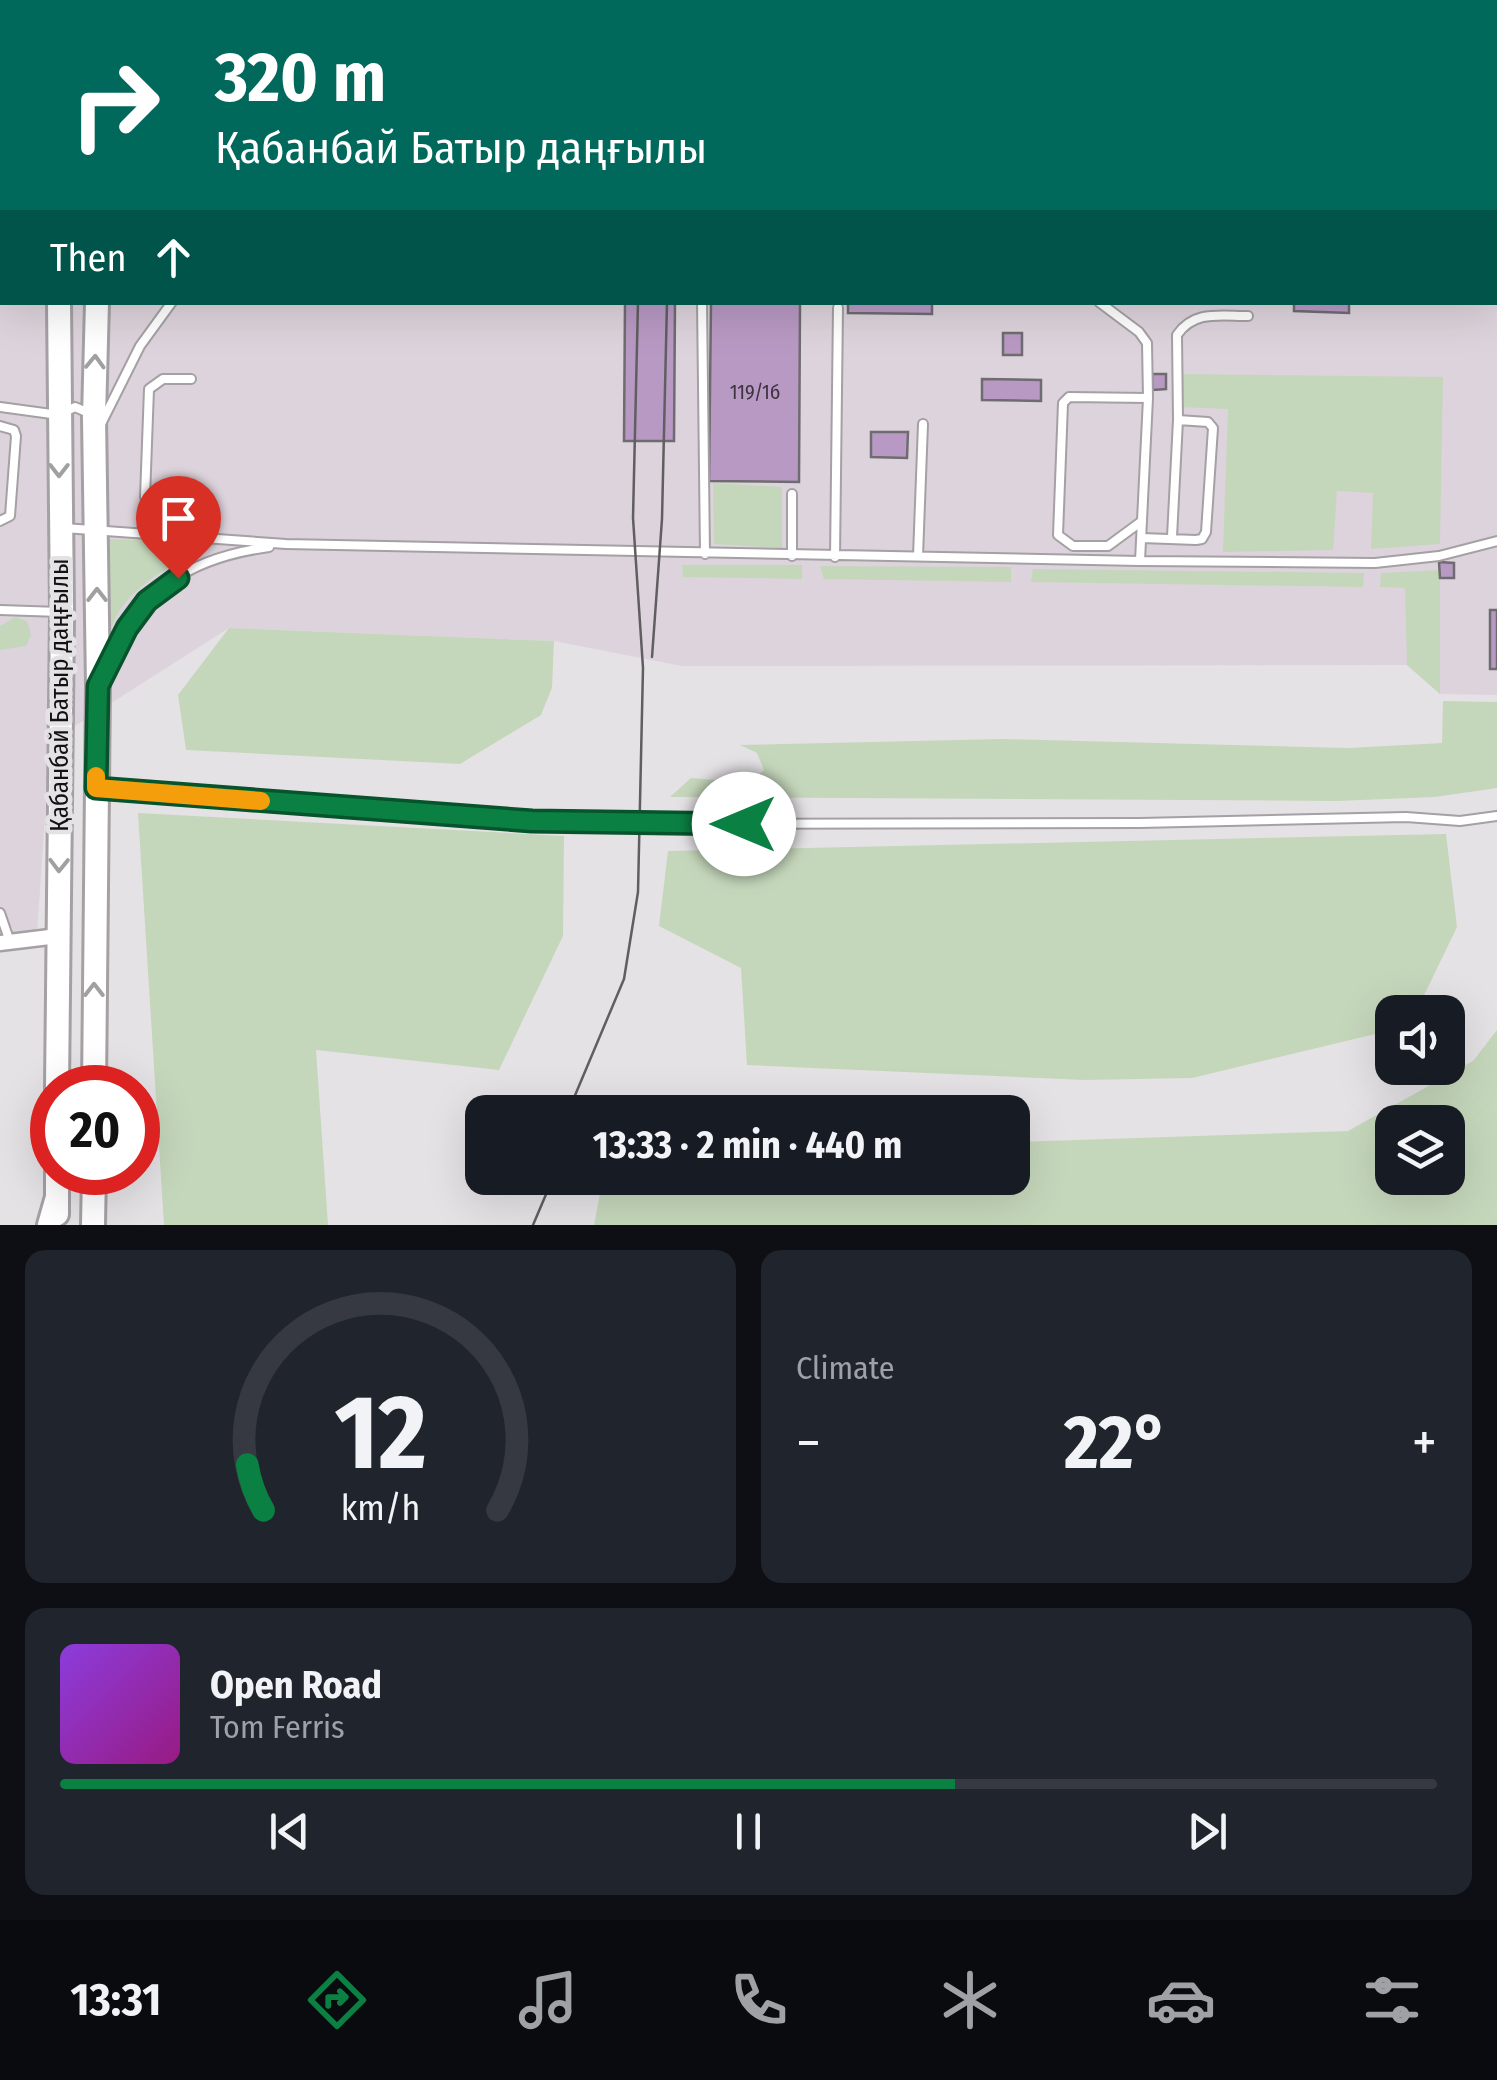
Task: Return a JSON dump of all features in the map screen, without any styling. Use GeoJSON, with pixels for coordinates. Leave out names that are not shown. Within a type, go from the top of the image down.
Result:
{"type":"FeatureCollection","features":[{"type":"Feature","properties":{"kind":"main road","name":"Қабанбай Батыр даңғылы"},"geometry":{"type":"LineString","coordinates":[[57,1065],[62,612],[59,305]]}},
{"type":"Feature","properties":{"kind":"main road","name":"Қабанбай Батыр даңғылы"},"geometry":{"type":"LineString","coordinates":[[94,1065],[97,305]]}},
{"type":"Feature","properties":{"kind":"main road"},"geometry":{"type":"LineString","coordinates":[[93,1225],[94,1195]]}},
{"type":"Feature","properties":{"kind":"main road"},"geometry":{"type":"LineString","coordinates":[[49,1225],[57,1197]]}},
{"type":"Feature","properties":{"kind":"main road"},"geometry":{"type":"LineString","coordinates":[[56,1225],[57,1197]]}},
{"type":"Feature","properties":{"kind":"street"},"geometry":{"type":"LineString","coordinates":[[5,942],[58,936]]}},
{"type":"Feature","properties":{"kind":"lane"},"geometry":{"type":"LineString","coordinates":[[0,406],[59,415],[75,408],[94,427],[140,346],[170,305]]}},
{"type":"Feature","properties":{"kind":"lane"},"geometry":{"type":"LineString","coordinates":[[702,305],[705,554]]}},
{"type":"Feature","properties":{"kind":"lane"},"geometry":{"type":"LineString","coordinates":[[1103,305],[1147,342],[1140,561]]}},
{"type":"Feature","properties":{"kind":"lane"},"geometry":{"type":"LineString","coordinates":[[835,557],[838,308]]}},
{"type":"Feature","properties":{"kind":"lane"},"geometry":{"type":"LineString","coordinates":[[1172,537],[1178,420],[1177,335],[1184,325],[1201,316],[1248,316]]}},
{"type":"Feature","properties":{"kind":"lane"},"geometry":{"type":"LineString","coordinates":[[191,379],[163,379],[149,389],[145,497],[156,509],[191,509]]}},
{"type":"Feature","properties":{"kind":"lane"},"geometry":{"type":"LineString","coordinates":[[1142,521],[1108,546],[1073,546],[1058,535],[1062,403],[1069,396],[1148,398]]}},
{"type":"Feature","properties":{"kind":"lane"},"geometry":{"type":"LineString","coordinates":[[1142,538],[1196,540],[1205,536],[1214,428],[1208,422],[1178,420]]}},
{"type":"Feature","properties":{"kind":"lane"},"geometry":{"type":"LineString","coordinates":[[918,556],[923,424]]}},
{"type":"Feature","properties":{"kind":"lane"},"geometry":{"type":"LineString","coordinates":[[0,426],[14,430],[16,436],[10,516],[0,521]]}},
{"type":"Feature","properties":{"kind":"lane"},"geometry":{"type":"LineString","coordinates":[[792,494],[792,556]]}},
{"type":"Feature","properties":{"kind":"lane"},"geometry":{"type":"LineString","coordinates":[[59,527],[286,544],[1140,561],[1375,563],[1439,556],[1497,540]]}},
{"type":"Feature","properties":{"kind":"lane"},"geometry":{"type":"LineString","coordinates":[[98,686],[127,628],[147,601],[162,589],[231,552],[286,544]]}},
{"type":"Feature","properties":{"kind":"lane"},"geometry":{"type":"LineString","coordinates":[[0,610],[62,612]]}},
{"type":"Feature","properties":{"kind":"lane"},"geometry":{"type":"LineString","coordinates":[[96,788],[532,821],[625,824],[1140,823],[1406,817],[1460,821],[1497,816]]}},
{"type":"Feature","properties":{"kind":"lane"},"geometry":{"type":"LineString","coordinates":[[0,913],[5,942]]}},
{"type":"Feature","properties":{"kind":"shaded area"},"geometry":{"type":"Polygon","coordinates":[[[0,305],[1497,305],[1497,695],[1440,694],[1407,665],[682,666],[554,641],[229,628],[50,742],[37,934],[0,936],[0,305]]]}},
{"type":"Feature","properties":{"kind":"green space"},"geometry":{"type":"Polygon","coordinates":[[[1177,374],[1443,377],[1440,544],[1371,549],[1373,493],[1337,491],[1333,550],[1223,552],[1228,409],[1178,407],[1177,374]]]}},
{"type":"Feature","properties":{"kind":"green space"},"geometry":{"type":"Polygon","coordinates":[[[713,483],[782,487],[782,548],[714,544],[713,483]]]}},
{"type":"Feature","properties":{"kind":"green space"},"geometry":{"type":"Polygon","coordinates":[[[106,539],[222,543],[158,574],[130,598],[112,626],[105,627],[106,539]]]}},
{"type":"Feature","properties":{"kind":"green space"},"geometry":{"type":"Polygon","coordinates":[[[682,565],[802,565],[802,579],[683,577],[682,565]]]}},
{"type":"Feature","properties":{"kind":"green space"},"geometry":{"type":"Polygon","coordinates":[[[820,566],[1011,567],[1011,582],[824,579],[820,566]]]}},
{"type":"Feature","properties":{"kind":"green space"},"geometry":{"type":"Polygon","coordinates":[[[1033,569],[1364,573],[1363,587],[1031,582],[1033,569]]]}},
{"type":"Feature","properties":{"kind":"green space"},"geometry":{"type":"Polygon","coordinates":[[[1439,570],[1440,694],[1407,665],[1405,588],[1380,587],[1381,573],[1439,570]]]}},
{"type":"Feature","properties":{"kind":"green space"},"geometry":{"type":"Polygon","coordinates":[[[15,617],[27,621],[31,635],[26,646],[0,650],[0,626],[15,617]]]}},
{"type":"Feature","properties":{"kind":"green space"},"geometry":{"type":"Polygon","coordinates":[[[229,628],[554,641],[552,688],[541,715],[460,764],[186,750],[178,695],[229,628]]]}},
{"type":"Feature","properties":{"kind":"green space"},"geometry":{"type":"Polygon","coordinates":[[[1443,701],[1497,702],[1497,788],[1435,797],[1337,801],[670,797],[691,778],[750,783],[764,770],[757,753],[740,745],[1002,739],[1348,748],[1442,743],[1443,701]]]}},
{"type":"Feature","properties":{"kind":"green space"},"geometry":{"type":"Polygon","coordinates":[[[138,813],[564,836],[563,936],[499,1070],[316,1050],[328,1225],[164,1225],[160,1065],[154,1065],[138,813]]]}},
{"type":"Feature","properties":{"kind":"green space"},"geometry":{"type":"Polygon","coordinates":[[[1446,834],[1457,927],[1424,995],[1375,995],[1375,1034],[1192,1078],[1085,1080],[747,1065],[741,968],[659,926],[668,851],[1446,834]]]}},
{"type":"Feature","properties":{"kind":"green space"},"geometry":{"type":"Polygon","coordinates":[[[1497,1030],[1497,1225],[594,1225],[600,1195],[1030,1195],[1030,1141],[1348,1131],[1375,1116],[1375,1195],[1465,1195],[1465,1105],[1394,1105],[1430,1085],[1465,1085],[1465,1065],[1497,1030]]]}},
{"type":"Feature","properties":{"kind":"building"},"geometry":{"type":"Polygon","coordinates":[[[625,305],[675,305],[674,441],[624,441],[625,305]]]}},
{"type":"Feature","properties":{"kind":"building"},"geometry":{"type":"Polygon","coordinates":[[[711,305],[800,305],[799,482],[709,481],[711,305]]]}},
{"type":"Feature","properties":{"kind":"building"},"geometry":{"type":"Polygon","coordinates":[[[848,305],[932,305],[932,314],[848,313],[848,305]]]}},
{"type":"Feature","properties":{"kind":"building"},"geometry":{"type":"Polygon","coordinates":[[[1294,305],[1349,305],[1349,313],[1294,311],[1294,305]]]}},
{"type":"Feature","properties":{"kind":"building"},"geometry":{"type":"Polygon","coordinates":[[[1003,333],[1022,333],[1022,355],[1003,355],[1003,333]]]}},
{"type":"Feature","properties":{"kind":"building"},"geometry":{"type":"Polygon","coordinates":[[[1152,374],[1166,374],[1166,389],[1153,390],[1152,374]]]}},
{"type":"Feature","properties":{"kind":"building"},"geometry":{"type":"Polygon","coordinates":[[[982,379],[1041,380],[1041,401],[982,400],[982,379]]]}},
{"type":"Feature","properties":{"kind":"building"},"geometry":{"type":"Polygon","coordinates":[[[871,432],[908,432],[907,458],[871,457],[871,432]]]}},
{"type":"Feature","properties":{"kind":"building"},"geometry":{"type":"Polygon","coordinates":[[[1439,562],[1454,563],[1454,578],[1440,578],[1439,562]]]}},
{"type":"Feature","properties":{"kind":"building"},"geometry":{"type":"Polygon","coordinates":[[[1490,610],[1497,610],[1497,669],[1490,669],[1490,610]]]}},
{"type":"Feature","properties":{"kind":"tram line"},"geometry":{"type":"LineString","coordinates":[[575,1095],[624,979],[638,892],[643,668],[633,518],[638,305]]}},
{"type":"Feature","properties":{"kind":"tram line"},"geometry":{"type":"LineString","coordinates":[[652,657],[662,519],[667,305]]}},
{"type":"Feature","properties":{"kind":"tram line"},"geometry":{"type":"LineString","coordinates":[[533,1225],[546,1195]]}},
{"type":"Feature","properties":{"kind":"slow traffic"},"geometry":{"type":"LineString","coordinates":[[96,776],[96,788],[261,801]]}},
{"type":"Feature","properties":{"kind":"route"},"geometry":{"type":"LineString","coordinates":[[178,578],[147,601],[127,628],[98,686],[96,788],[532,821],[744,824]]}}]}
